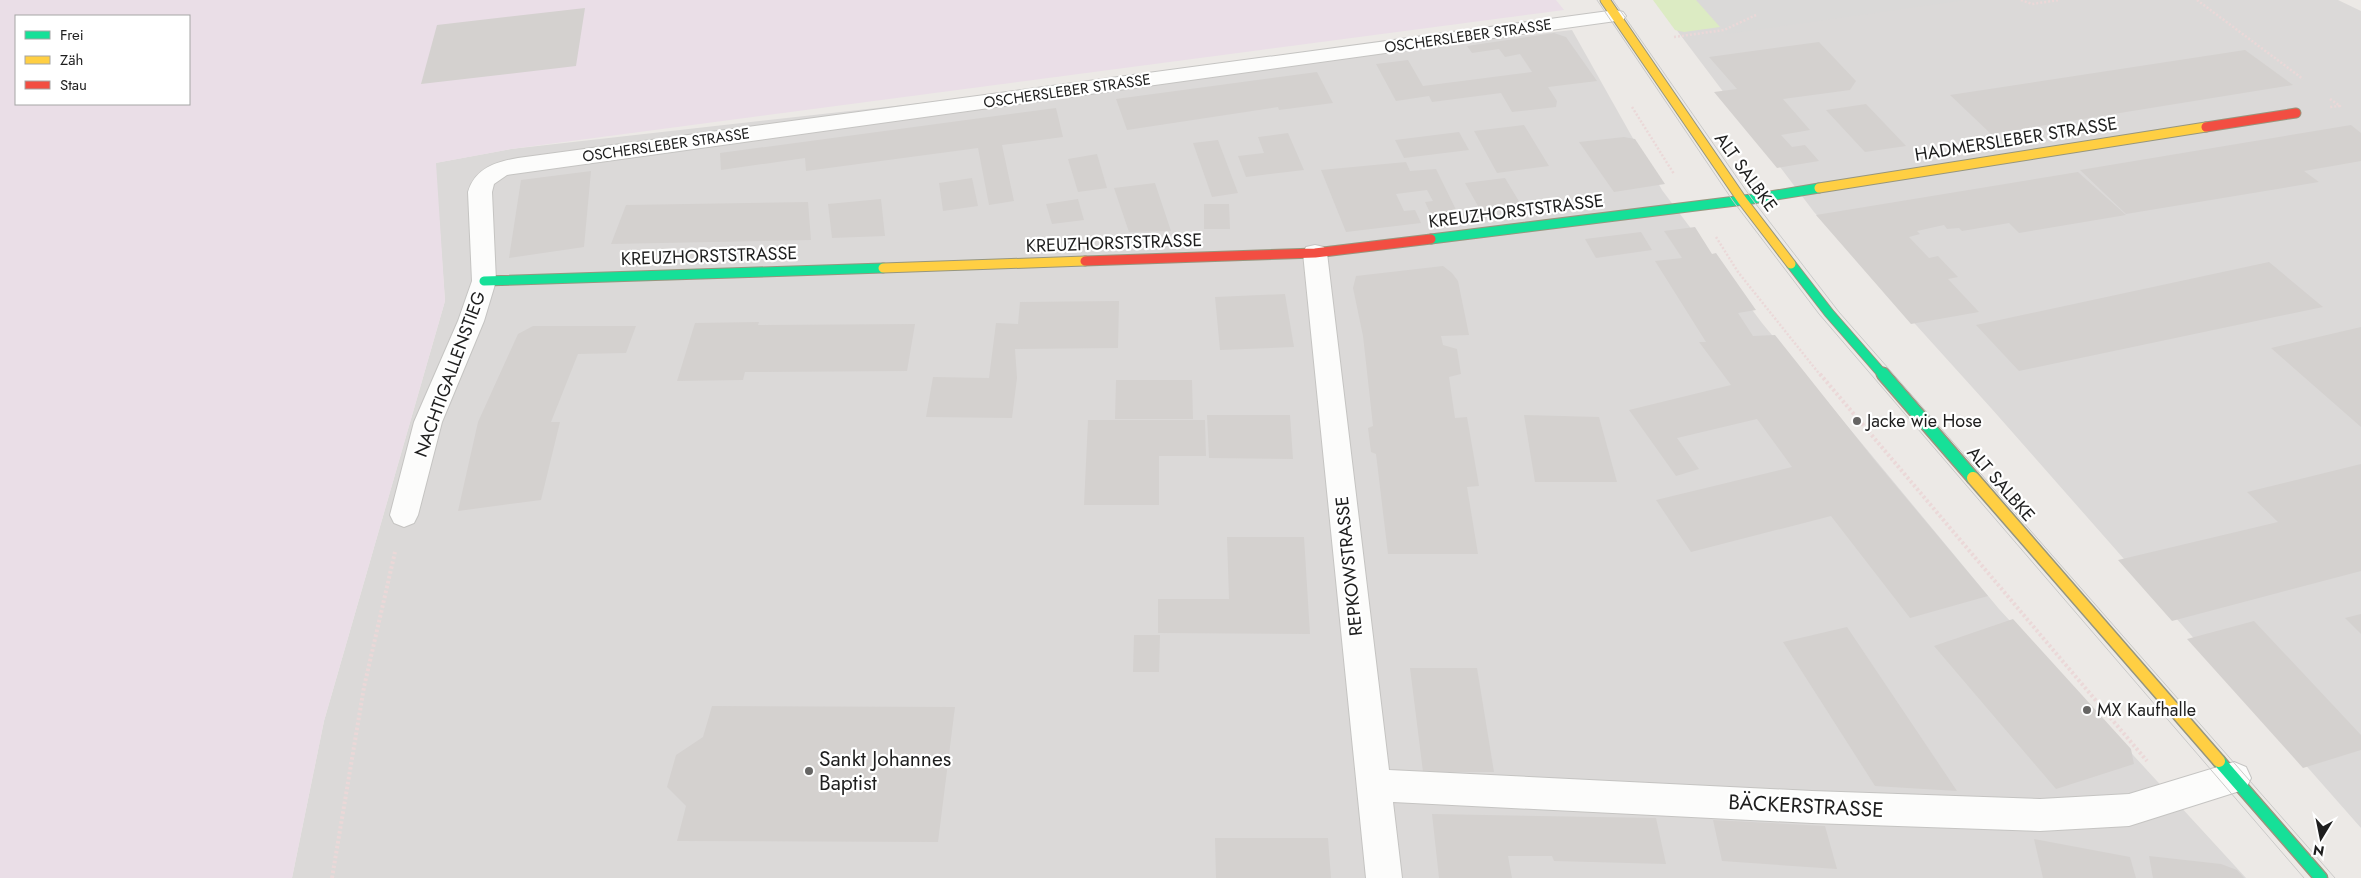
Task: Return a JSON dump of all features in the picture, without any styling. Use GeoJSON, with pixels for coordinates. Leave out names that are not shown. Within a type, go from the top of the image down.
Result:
{"type":"FeatureCollection","features":[{"type":"Feature","properties":{"kind":"street","name":"ALT SALBKE"},"geometry":{"type":"LineString","coordinates":[[1611,8],[1742,200],[1829,313],[2321,878]]}},
{"type":"Feature","properties":{"kind":"street","name":"OSCHERSLEBER STRASSE"},"geometry":{"type":"LineString","coordinates":[[518,165],[1611,8]]}},
{"type":"Feature","properties":{"kind":"street","name":"HADMERSLEBER STRASSE"},"geometry":{"type":"LineString","coordinates":[[1742,200],[2296,113]]}},
{"type":"Feature","properties":{"kind":"street","name":"NACHTIGALLENSTIEG"},"geometry":{"type":"LineString","coordinates":[[404,516],[428,422],[471,321],[484,281],[480,189],[489,175],[500,169],[518,165]]}},
{"type":"Feature","properties":{"kind":"street","name":"KREUZHORSTSTRASSE"},"geometry":{"type":"LineString","coordinates":[[484,281],[1315,253],[1742,200]]}},
{"type":"Feature","properties":{"kind":"street","name":"REPKOWSTRASSE"},"geometry":{"type":"LineString","coordinates":[[1315,253],[1384,878]]}},
{"type":"Feature","properties":{"kind":"street","name":"BÄCKERSTRASSE"},"geometry":{"type":"LineString","coordinates":[[1373,785],[1812,808],[2040,815],[2129,810],[2234,778]]}},
{"type":"Feature","properties":{"kind":"path"},"geometry":{"type":"LineString","coordinates":[[2021,0],[2032,4],[2059,0]]}},
{"type":"Feature","properties":{"kind":"path"},"geometry":{"type":"LineString","coordinates":[[2197,0],[2308,82]]}},
{"type":"Feature","properties":{"kind":"path"},"geometry":{"type":"LineString","coordinates":[[1634,42],[1724,30],[1756,15]]}},
{"type":"Feature","properties":{"kind":"path"},"geometry":{"type":"LineString","coordinates":[[2296,113],[2340,106],[2324,94]]}},
{"type":"Feature","properties":{"kind":"path"},"geometry":{"type":"LineString","coordinates":[[1714,235],[1738,272],[1798,348],[2012,604],[2177,796]]}},
{"type":"Feature","properties":{"kind":"path"},"geometry":{"type":"LineString","coordinates":[[332,878],[364,688],[404,516]]}},
{"type":"Feature","properties":{"kind":"shaded area"},"geometry":{"type":"Polygon","coordinates":[[[0,0],[1556,0],[1564,10],[511,149],[436,163],[445,301],[324,721],[292,878],[0,878],[0,0]]]}},
{"type":"Feature","properties":{"kind":"shaded area"},"geometry":{"type":"Polygon","coordinates":[[[1654,0],[2338,0],[2361,11],[2361,828],[1991,408],[1814,212],[1654,0]]]}},
{"type":"Feature","properties":{"kind":"shaded area"},"geometry":{"type":"Polygon","coordinates":[[[1697,0],[1966,0],[1727,34],[1697,0]]]}},
{"type":"Feature","properties":{"kind":"shaded area"},"geometry":{"type":"Polygon","coordinates":[[[1572,30],[1662,190],[1762,323],[1999,609],[2246,878],[292,878],[324,721],[445,301],[435,163],[511,149],[1572,30]]]}},
{"type":"Feature","properties":{"kind":"green space"},"geometry":{"type":"Polygon","coordinates":[[[1653,0],[1696,0],[1720,27],[1684,32],[1675,30],[1653,0]]]}},
{"type":"Feature","properties":{"kind":"building"},"geometry":{"type":"Polygon","coordinates":[[[585,8],[576,66],[421,84],[437,25],[585,8]]]}},
{"type":"Feature","properties":{"kind":"building"},"geometry":{"type":"Polygon","coordinates":[[[1554,33],[1566,37],[1597,81],[1548,87],[1557,101],[1556,107],[1512,112],[1501,93],[1432,102],[1429,96],[1396,101],[1376,64],[1408,60],[1423,86],[1532,72],[1520,54],[1505,57],[1499,49],[1472,53],[1467,46],[1554,33]]]}},
{"type":"Feature","properties":{"kind":"building"},"geometry":{"type":"Polygon","coordinates":[[[1819,42],[1856,81],[1850,90],[1783,99],[1810,130],[1781,135],[1792,147],[1805,145],[1819,161],[1777,168],[1714,92],[1737,89],[1709,57],[1819,42]]]}},
{"type":"Feature","properties":{"kind":"building"},"geometry":{"type":"Polygon","coordinates":[[[2245,50],[2293,85],[1991,134],[1950,95],[2245,50]]]}},
{"type":"Feature","properties":{"kind":"building"},"geometry":{"type":"Polygon","coordinates":[[[1317,72],[1333,103],[1279,110],[1278,107],[1127,130],[1116,99],[1317,72]]]}},
{"type":"Feature","properties":{"kind":"building"},"geometry":{"type":"Polygon","coordinates":[[[1866,104],[1906,146],[1865,152],[1826,110],[1866,104]]]}},
{"type":"Feature","properties":{"kind":"building"},"geometry":{"type":"Polygon","coordinates":[[[1056,108],[1063,137],[1002,145],[1014,201],[989,205],[978,148],[806,171],[805,158],[721,170],[720,153],[1056,108]]]}},
{"type":"Feature","properties":{"kind":"building"},"geometry":{"type":"Polygon","coordinates":[[[1524,125],[1549,166],[1497,173],[1474,131],[1524,125]]]}},
{"type":"Feature","properties":{"kind":"building"},"geometry":{"type":"Polygon","coordinates":[[[2351,125],[2361,133],[2361,161],[2304,171],[2319,182],[2126,214],[2080,170],[2351,125]]]}},
{"type":"Feature","properties":{"kind":"building"},"geometry":{"type":"Polygon","coordinates":[[[1459,132],[1469,150],[1404,158],[1395,140],[1459,132]]]}},
{"type":"Feature","properties":{"kind":"building"},"geometry":{"type":"Polygon","coordinates":[[[1288,133],[1304,170],[1246,177],[1238,156],[1264,153],[1258,137],[1288,133]]]}},
{"type":"Feature","properties":{"kind":"building"},"geometry":{"type":"Polygon","coordinates":[[[1624,137],[1635,139],[1665,184],[1614,192],[1579,142],[1624,137]]]}},
{"type":"Feature","properties":{"kind":"building"},"geometry":{"type":"Polygon","coordinates":[[[1218,140],[1238,193],[1212,197],[1193,143],[1218,140]]]}},
{"type":"Feature","properties":{"kind":"building"},"geometry":{"type":"Polygon","coordinates":[[[1097,154],[1107,188],[1078,192],[1068,159],[1097,154]]]}},
{"type":"Feature","properties":{"kind":"building"},"geometry":{"type":"Polygon","coordinates":[[[1406,162],[1410,171],[1436,169],[1460,218],[1434,221],[1425,202],[1433,201],[1427,190],[1396,194],[1404,211],[1415,210],[1421,223],[1346,232],[1321,170],[1406,162]]]}},
{"type":"Feature","properties":{"kind":"building"},"geometry":{"type":"Polygon","coordinates":[[[591,171],[584,247],[509,258],[521,180],[591,171]]]}},
{"type":"Feature","properties":{"kind":"building"},"geometry":{"type":"Polygon","coordinates":[[[2078,172],[2126,215],[2019,233],[2009,223],[1962,231],[1959,228],[1947,229],[1944,225],[1917,231],[1920,234],[1909,237],[1929,258],[1938,256],[1958,277],[1948,279],[1979,312],[1911,324],[1816,215],[2078,172]]]}},
{"type":"Feature","properties":{"kind":"building"},"geometry":{"type":"Polygon","coordinates":[[[972,178],[978,206],[943,211],[939,183],[972,178]]]}},
{"type":"Feature","properties":{"kind":"building"},"geometry":{"type":"Polygon","coordinates":[[[1505,178],[1523,208],[1482,213],[1465,183],[1505,178]]]}},
{"type":"Feature","properties":{"kind":"building"},"geometry":{"type":"Polygon","coordinates":[[[1155,183],[1171,231],[1129,232],[1114,188],[1155,183]]]}},
{"type":"Feature","properties":{"kind":"building"},"geometry":{"type":"Polygon","coordinates":[[[881,199],[885,236],[832,238],[828,204],[881,199]]]}},
{"type":"Feature","properties":{"kind":"building"},"geometry":{"type":"Polygon","coordinates":[[[1078,199],[1084,220],[1052,224],[1046,204],[1078,199]]]}},
{"type":"Feature","properties":{"kind":"building"},"geometry":{"type":"Polygon","coordinates":[[[808,202],[811,240],[611,244],[626,205],[808,202]]]}},
{"type":"Feature","properties":{"kind":"building"},"geometry":{"type":"Polygon","coordinates":[[[1204,204],[1229,204],[1230,229],[1204,229],[1204,204]]]}},
{"type":"Feature","properties":{"kind":"building"},"geometry":{"type":"Polygon","coordinates":[[[1695,227],[1712,254],[1716,253],[1756,310],[1738,313],[1753,336],[1775,335],[1876,462],[1988,596],[1910,618],[1831,516],[1691,552],[1656,500],[1792,467],[1757,419],[1677,438],[1699,469],[1676,476],[1629,410],[1731,385],[1699,342],[1706,342],[1655,261],[1682,258],[1664,231],[1695,227]]]}},
{"type":"Feature","properties":{"kind":"building"},"geometry":{"type":"Polygon","coordinates":[[[1641,232],[1652,250],[1596,258],[1585,239],[1641,232]]]}},
{"type":"Feature","properties":{"kind":"building"},"geometry":{"type":"Polygon","coordinates":[[[2269,262],[2323,307],[2019,371],[1976,325],[2269,262]]]}},
{"type":"Feature","properties":{"kind":"building"},"geometry":{"type":"Polygon","coordinates":[[[1443,266],[1458,281],[1469,335],[1441,336],[1443,345],[1457,349],[1461,374],[1449,377],[1455,418],[1467,417],[1479,486],[1467,487],[1478,554],[1388,554],[1376,454],[1371,452],[1368,428],[1373,426],[1363,336],[1353,288],[1356,276],[1443,266]]]}},
{"type":"Feature","properties":{"kind":"building"},"geometry":{"type":"Polygon","coordinates":[[[1285,294],[1294,347],[1220,350],[1215,297],[1285,294]]]}},
{"type":"Feature","properties":{"kind":"building"},"geometry":{"type":"Polygon","coordinates":[[[1119,301],[1118,348],[1015,349],[1017,378],[1012,418],[926,417],[933,377],[989,378],[996,323],[1018,324],[1020,302],[1119,301]]]}},
{"type":"Feature","properties":{"kind":"building"},"geometry":{"type":"Polygon","coordinates":[[[759,322],[758,325],[915,324],[907,371],[745,372],[743,380],[677,381],[695,323],[759,322]]]}},
{"type":"Feature","properties":{"kind":"building"},"geometry":{"type":"Polygon","coordinates":[[[533,326],[636,326],[626,353],[578,354],[551,422],[560,422],[541,500],[458,511],[478,422],[518,334],[533,326]]]}},
{"type":"Feature","properties":{"kind":"building"},"geometry":{"type":"Polygon","coordinates":[[[2361,327],[2361,427],[2271,348],[2361,327]]]}},
{"type":"Feature","properties":{"kind":"building"},"geometry":{"type":"Polygon","coordinates":[[[1116,380],[1192,380],[1193,419],[1115,419],[1116,380]]]}},
{"type":"Feature","properties":{"kind":"building"},"geometry":{"type":"Polygon","coordinates":[[[1207,415],[1290,415],[1293,459],[1209,458],[1207,415]]]}},
{"type":"Feature","properties":{"kind":"building"},"geometry":{"type":"Polygon","coordinates":[[[1524,415],[1599,417],[1617,482],[1535,482],[1524,415]]]}},
{"type":"Feature","properties":{"kind":"building"},"geometry":{"type":"Polygon","coordinates":[[[1088,420],[1205,420],[1206,456],[1159,456],[1159,505],[1084,505],[1088,420]]]}},
{"type":"Feature","properties":{"kind":"building"},"geometry":{"type":"Polygon","coordinates":[[[2361,464],[2361,571],[2172,621],[2118,560],[2278,522],[2247,492],[2361,464]]]}},
{"type":"Feature","properties":{"kind":"building"},"geometry":{"type":"Polygon","coordinates":[[[1227,537],[1304,537],[1310,634],[1158,633],[1158,599],[1229,599],[1227,537]]]}},
{"type":"Feature","properties":{"kind":"building"},"geometry":{"type":"Polygon","coordinates":[[[2361,614],[2361,634],[2345,618],[2361,614]]]}},
{"type":"Feature","properties":{"kind":"building"},"geometry":{"type":"Polygon","coordinates":[[[2013,619],[2131,749],[2134,764],[2056,789],[1934,646],[2013,619]]]}},
{"type":"Feature","properties":{"kind":"building"},"geometry":{"type":"Polygon","coordinates":[[[2254,621],[2361,735],[2361,750],[2303,768],[2187,639],[2254,621]]]}},
{"type":"Feature","properties":{"kind":"building"},"geometry":{"type":"Polygon","coordinates":[[[1847,627],[1957,791],[1875,786],[1783,642],[1847,627]]]}},
{"type":"Feature","properties":{"kind":"building"},"geometry":{"type":"Polygon","coordinates":[[[1134,635],[1160,635],[1159,672],[1133,672],[1134,635]]]}},
{"type":"Feature","properties":{"kind":"building"},"geometry":{"type":"Polygon","coordinates":[[[1410,668],[1477,668],[1494,772],[1423,772],[1410,668]]]}},
{"type":"Feature","properties":{"kind":"building","name":"Sankt Johannes Baptist"},"geometry":{"type":"Polygon","coordinates":[[[712,706],[955,707],[938,842],[677,841],[686,806],[667,787],[676,755],[703,737],[712,706]]]}},
{"type":"Feature","properties":{"kind":"building"},"geometry":{"type":"Polygon","coordinates":[[[1432,814],[1656,818],[1666,864],[1554,861],[1552,856],[1508,856],[1512,878],[1439,878],[1432,814]]]}},
{"type":"Feature","properties":{"kind":"building"},"geometry":{"type":"Polygon","coordinates":[[[1713,820],[1825,826],[1837,869],[1722,861],[1713,820]]]}},
{"type":"Feature","properties":{"kind":"building"},"geometry":{"type":"Polygon","coordinates":[[[1215,838],[1328,838],[1331,878],[1216,878],[1215,838]]]}},
{"type":"Feature","properties":{"kind":"building"},"geometry":{"type":"Polygon","coordinates":[[[2034,839],[2130,857],[2136,878],[2043,878],[2034,839]]]}},
{"type":"Feature","properties":{"kind":"building"},"geometry":{"type":"Polygon","coordinates":[[[2149,856],[2221,864],[2237,870],[2244,878],[2153,878],[2149,856]]]}},
{"type":"Feature","properties":{"kind":"tram line"},"geometry":{"type":"LineString","coordinates":[[1597,0],[1733,201],[1819,314],[2304,878]]}},
{"type":"Feature","properties":{"kind":"tram line"},"geometry":{"type":"LineString","coordinates":[[1613,0],[1752,199],[1839,312],[2335,878]]}},
{"type":"Feature","properties":{"kind":"traffic: fast"},"geometry":{"type":"LineString","coordinates":[[1431,239],[1752,199],[1819,188]]}},
{"type":"Feature","properties":{"kind":"traffic: fast"},"geometry":{"type":"LineString","coordinates":[[1791,264],[1829,313],[1973,478]]}},
{"type":"Feature","properties":{"kind":"traffic: fast"},"geometry":{"type":"LineString","coordinates":[[484,281],[883,268]]}},
{"type":"Feature","properties":{"kind":"traffic: fast"},"geometry":{"type":"LineString","coordinates":[[2219,761],[2321,878]]}},
{"type":"Feature","properties":{"kind":"traffic: slow"},"geometry":{"type":"LineString","coordinates":[[1605,0],[1742,200],[1791,264]]}},
{"type":"Feature","properties":{"kind":"traffic: slow"},"geometry":{"type":"LineString","coordinates":[[1819,188],[2206,127]]}},
{"type":"Feature","properties":{"kind":"traffic: slow"},"geometry":{"type":"LineString","coordinates":[[883,268],[1085,261]]}},
{"type":"Feature","properties":{"kind":"traffic: slow"},"geometry":{"type":"LineString","coordinates":[[1973,478],[2219,761]]}},
{"type":"Feature","properties":{"kind":"traffic: jam"},"geometry":{"type":"LineString","coordinates":[[2206,127],[2296,113]]}},
{"type":"Feature","properties":{"kind":"traffic: jam"},"geometry":{"type":"LineString","coordinates":[[1085,261],[1315,253],[1431,239]]}},
{"type":"Feature","properties":{"kind":"place","name":"Jacke wie Hose"},"geometry":{"type":"Point","coordinates":[1857,421]}},
{"type":"Feature","properties":{"kind":"place","name":"MX Kaufhalle"},"geometry":{"type":"Point","coordinates":[2087,710]}},
{"type":"Feature","properties":{"kind":"place","name":"Sankt Johannes Baptist"},"geometry":{"type":"Point","coordinates":[809,771]}}]}
